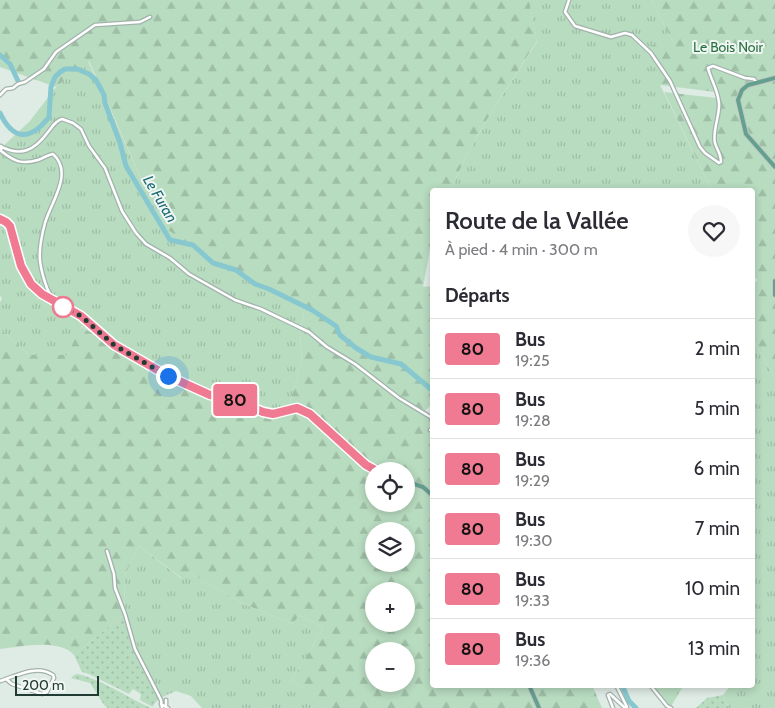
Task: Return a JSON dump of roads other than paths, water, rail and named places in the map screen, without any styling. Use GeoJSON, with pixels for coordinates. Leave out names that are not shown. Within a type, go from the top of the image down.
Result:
{"type":"FeatureCollection","features":[{"type":"Feature","properties":{"kind":"main road"},"geometry":{"type":"LineString","coordinates":[[775,78],[748,85],[742,90],[738,100],[745,129],[751,141],[775,167]]}},
{"type":"Feature","properties":{"kind":"main road"},"geometry":{"type":"LineString","coordinates":[[0,219],[10,226],[21,266],[31,284],[54,302],[81,316],[114,345],[199,391],[240,402],[263,412],[273,414],[291,409],[305,410],[365,464]]}},
{"type":"Feature","properties":{"kind":"main road"},"geometry":{"type":"LineString","coordinates":[[775,281],[775,295]]}},
{"type":"Feature","properties":{"kind":"main road"},"geometry":{"type":"LineString","coordinates":[[415,484],[430,493]]}},
{"type":"Feature","properties":{"kind":"main road"},"geometry":{"type":"LineString","coordinates":[[529,688],[539,708]]}},
{"type":"Feature","properties":{"kind":"street"},"geometry":{"type":"LineString","coordinates":[[569,0],[565,12],[575,26],[610,37],[625,34],[632,35],[651,53],[670,81],[700,147],[705,153],[719,162],[721,162],[722,158],[714,136],[719,102],[708,68],[713,66],[745,78],[754,79],[756,82]]}},
{"type":"Feature","properties":{"kind":"street"},"geometry":{"type":"LineString","coordinates":[[0,95],[6,89],[25,82],[44,70],[56,52],[96,25],[140,22],[150,17]]}},
{"type":"Feature","properties":{"kind":"street"},"geometry":{"type":"LineString","coordinates":[[0,146],[8,150],[25,152],[40,142],[56,121],[62,119],[73,123],[81,129],[88,146],[106,168],[122,212],[146,244],[170,258],[189,274],[226,296],[268,312],[308,332],[327,347],[355,364],[399,398],[430,417]]}},
{"type":"Feature","properties":{"kind":"street"},"geometry":{"type":"LineString","coordinates":[[0,146],[1,151],[11,160],[20,162],[35,160],[53,154],[61,167],[61,181],[45,222],[40,254],[46,287],[54,302]]}},
{"type":"Feature","properties":{"kind":"street"},"geometry":{"type":"LineString","coordinates":[[107,551],[114,574],[115,588],[135,649],[161,700],[162,706],[167,707],[166,700]]}},
{"type":"Feature","properties":{"kind":"street"},"geometry":{"type":"LineString","coordinates":[[0,681],[6,679],[36,670],[48,672],[54,678],[47,692],[42,694],[12,684],[6,679]]}},
{"type":"Feature","properties":{"kind":"street"},"geometry":{"type":"LineString","coordinates":[[618,688],[628,707]]}},
{"type":"Feature","properties":{"kind":"street"},"geometry":{"type":"LineString","coordinates":[[652,688],[666,706],[671,708]]}},
{"type":"Feature","properties":{"kind":"street"},"geometry":{"type":"LineString","coordinates":[[612,708],[608,695],[610,694],[624,708],[628,707]]}},
{"type":"Feature","properties":{"kind":"waterway","name":"Le Furan"},"geometry":{"type":"LineString","coordinates":[[0,55],[10,64],[18,81]]}},
{"type":"Feature","properties":{"kind":"waterway","name":"Le Furan"},"geometry":{"type":"LineString","coordinates":[[0,113],[5,122],[17,133],[23,134],[36,130],[49,117],[51,87],[55,77],[65,69],[77,69],[89,74],[96,80],[104,95],[126,166],[170,240],[193,245],[213,263],[236,270],[255,284],[312,310],[336,326],[340,335],[356,348],[371,357],[401,364],[430,388]]}},
{"type":"Feature","properties":{"kind":"waterway","name":"Le Furan"},"geometry":{"type":"LineString","coordinates":[[623,688],[629,701],[636,708]]}},
{"type":"Feature","properties":{"kind":"park label","name":"Le Bois Noir"},"geometry":{"type":"Point","coordinates":[728,47]}}]}
